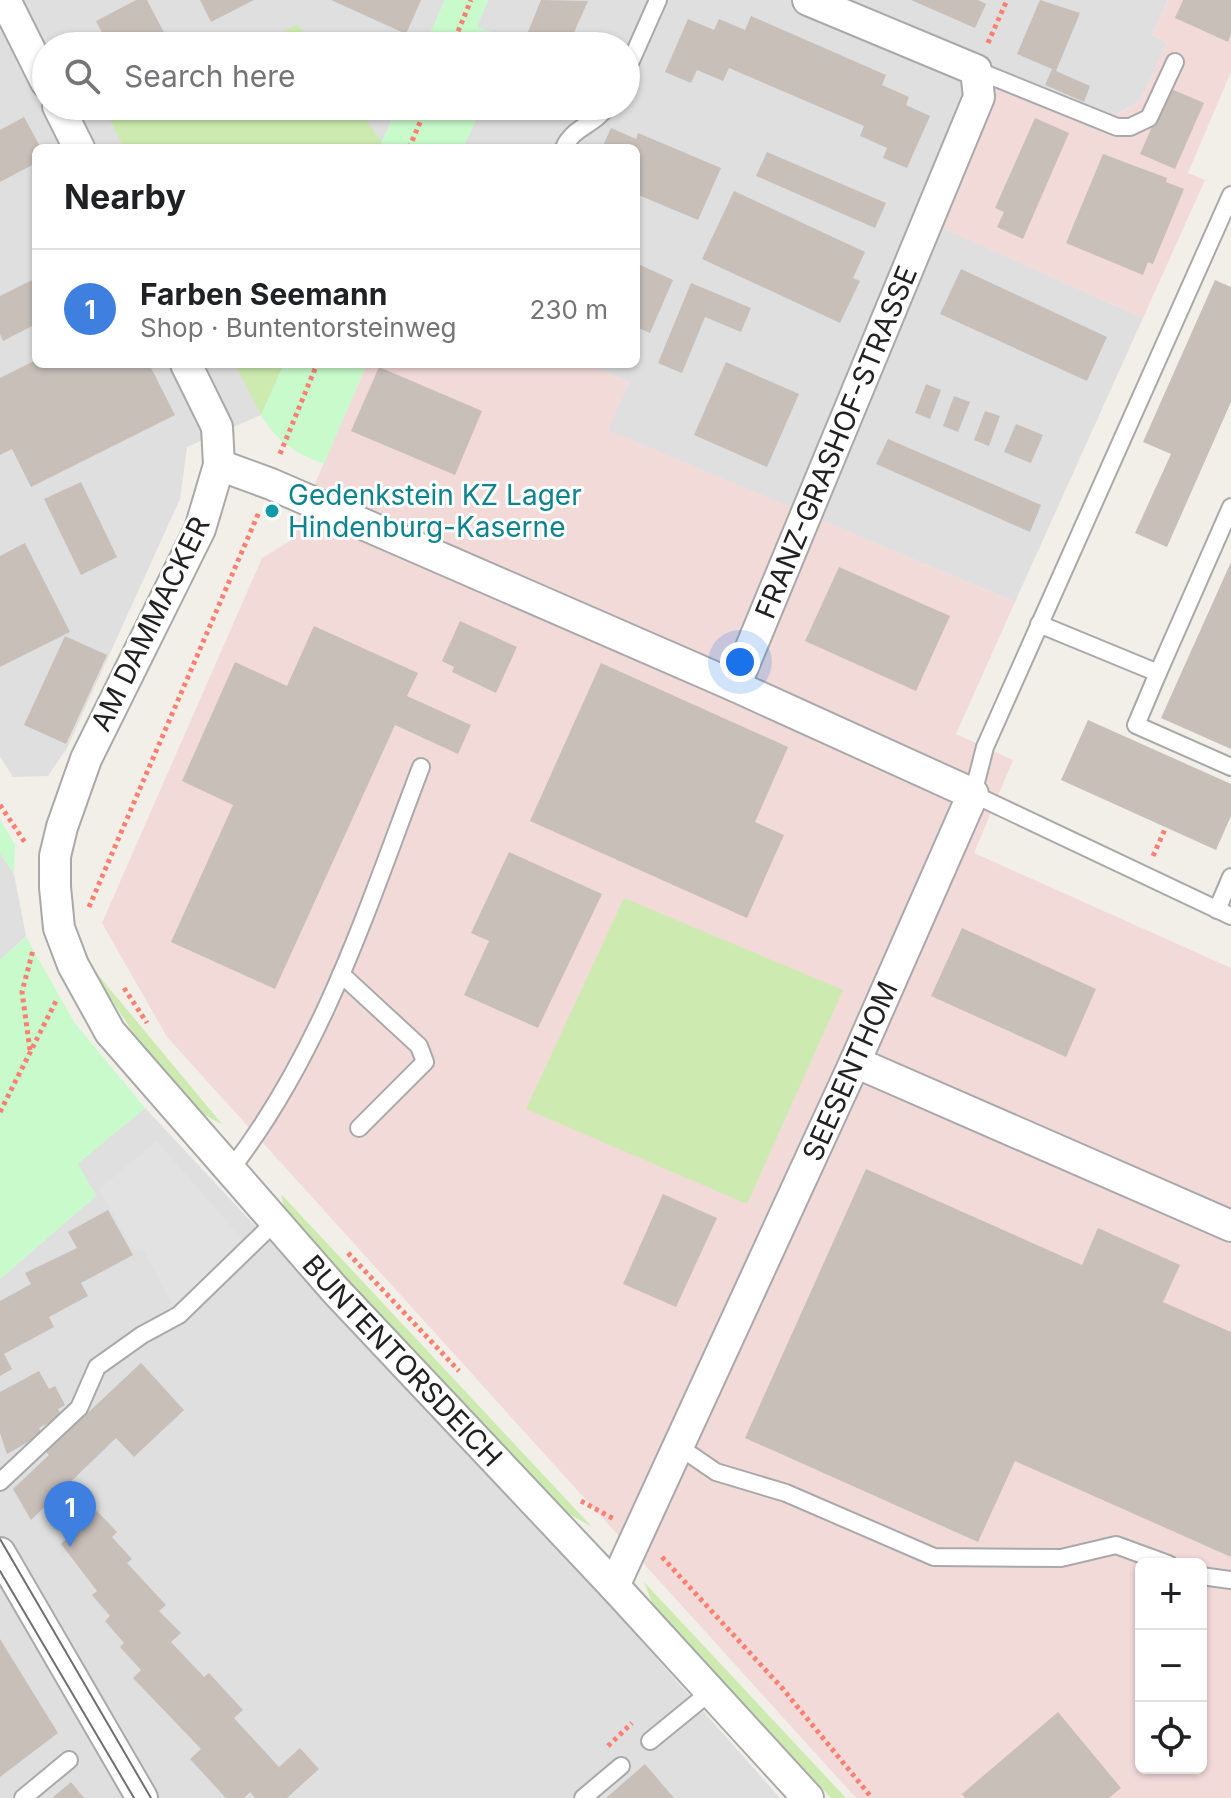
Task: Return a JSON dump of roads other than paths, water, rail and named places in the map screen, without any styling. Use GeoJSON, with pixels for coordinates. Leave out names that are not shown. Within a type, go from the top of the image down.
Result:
{"type":"FeatureCollection","features":[{"type":"Feature","properties":{"kind":"street"},"geometry":{"type":"LineString","coordinates":[[5,0],[32,54]]}},
{"type":"Feature","properties":{"kind":"street"},"geometry":{"type":"LineString","coordinates":[[808,0],[976,70]]}},
{"type":"Feature","properties":{"kind":"street","name":"FRANZ-GRASHOF-STRASSE"},"geometry":{"type":"LineString","coordinates":[[735,686],[979,97],[976,70]]}},
{"type":"Feature","properties":{"kind":"street"},"geometry":{"type":"LineString","coordinates":[[65,120],[77,144]]}},
{"type":"Feature","properties":{"kind":"street","name":"AM DAMMACKER"},"geometry":{"type":"LineString","coordinates":[[55,887],[55,856],[62,827],[86,759],[200,529],[219,465],[217,427],[188,368]]}},
{"type":"Feature","properties":{"kind":"street"},"geometry":{"type":"LineString","coordinates":[[219,465],[271,484],[735,686],[973,794]]}},
{"type":"Feature","properties":{"kind":"street","name":"SEESENTHOM"},"geometry":{"type":"LineString","coordinates":[[614,1586],[855,1062],[973,794]]}},
{"type":"Feature","properties":{"kind":"street","name":"BUNTENTORSDEICH"},"geometry":{"type":"LineString","coordinates":[[55,887],[59,928],[73,965],[110,1032],[336,1291],[614,1586],[808,1798]]}},
{"type":"Feature","properties":{"kind":"street"},"geometry":{"type":"LineString","coordinates":[[855,1062],[1231,1226]]}},
{"type":"Feature","properties":{"kind":"street"},"geometry":{"type":"LineString","coordinates":[[0,1553],[142,1798]]}},
{"type":"Feature","properties":{"kind":"lane"},"geometry":{"type":"LineString","coordinates":[[640,40],[658,0]]}},
{"type":"Feature","properties":{"kind":"lane"},"geometry":{"type":"LineString","coordinates":[[976,70],[1117,127],[1130,127],[1149,118],[1175,62]]}},
{"type":"Feature","properties":{"kind":"lane"},"geometry":{"type":"LineString","coordinates":[[565,144],[568,137],[596,120]]}},
{"type":"Feature","properties":{"kind":"lane"},"geometry":{"type":"LineString","coordinates":[[1231,195],[1228,194],[985,747],[973,794],[1224,913],[1231,877]]}},
{"type":"Feature","properties":{"kind":"lane"},"geometry":{"type":"LineString","coordinates":[[1231,507],[1136,725],[1231,767]]}},
{"type":"Feature","properties":{"kind":"lane"},"geometry":{"type":"LineString","coordinates":[[1039,624],[1158,673]]}},
{"type":"Feature","properties":{"kind":"lane"},"geometry":{"type":"LineString","coordinates":[[231,1169],[297,1070],[341,974],[421,767]]}},
{"type":"Feature","properties":{"kind":"lane"},"geometry":{"type":"LineString","coordinates":[[341,974],[419,1046],[425,1062],[359,1128]]}},
{"type":"Feature","properties":{"kind":"lane"},"geometry":{"type":"LineString","coordinates":[[0,1482],[79,1408],[97,1367],[142,1335],[179,1315],[276,1221]]}},
{"type":"Feature","properties":{"kind":"lane"},"geometry":{"type":"LineString","coordinates":[[678,1446],[716,1472],[786,1493],[934,1557],[1061,1558],[1116,1545],[1152,1558]]}},
{"type":"Feature","properties":{"kind":"lane"},"geometry":{"type":"LineString","coordinates":[[1207,1577],[1231,1580]]}},
{"type":"Feature","properties":{"kind":"lane"},"geometry":{"type":"LineString","coordinates":[[583,1798],[710,1692]]}},
{"type":"Feature","properties":{"kind":"lane"},"geometry":{"type":"LineString","coordinates":[[23,1798],[69,1760]]}},
{"type":"Feature","properties":{"kind":"tram line"},"geometry":{"type":"LineString","coordinates":[[0,1539],[151,1798]]}},
{"type":"Feature","properties":{"kind":"tram line"},"geometry":{"type":"LineString","coordinates":[[0,1571],[134,1798]]}},
{"type":"Feature","properties":{"kind":"place","name":"Gedenkstein KZ Lager Hindenburg-Kaserne"},"geometry":{"type":"Point","coordinates":[272,511]}},
{"type":"Feature","properties":{"kind":"place","name":"Farben Seemann"},"geometry":{"type":"Point","coordinates":[70,1547]}}]}
